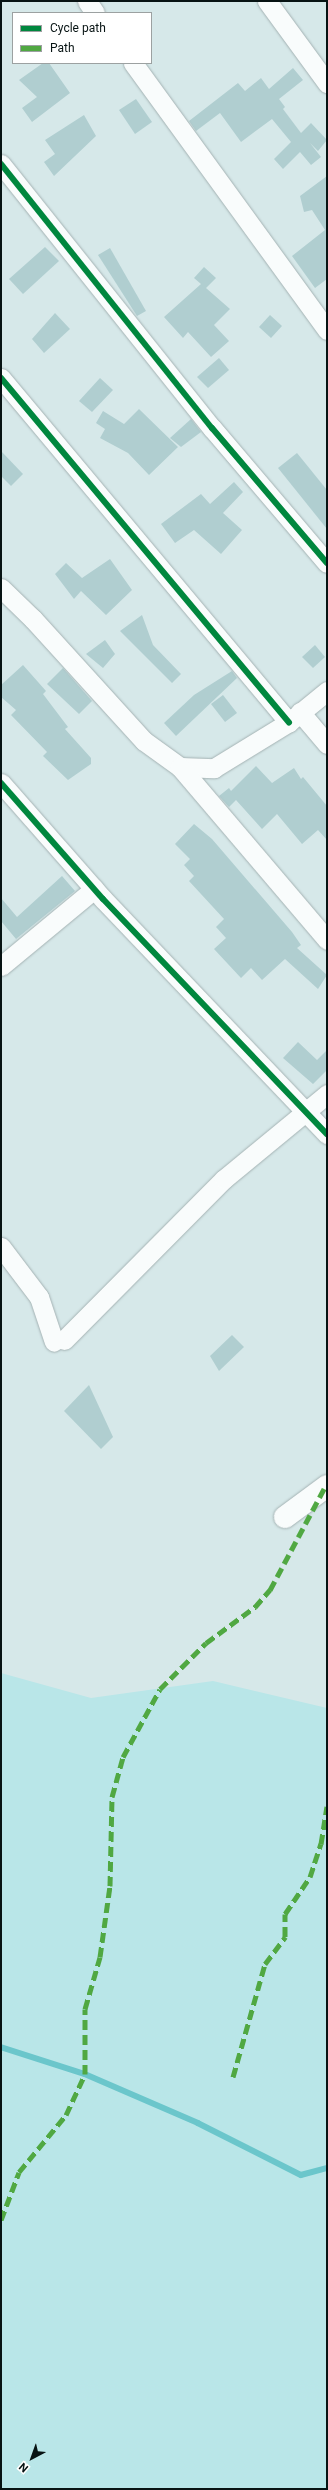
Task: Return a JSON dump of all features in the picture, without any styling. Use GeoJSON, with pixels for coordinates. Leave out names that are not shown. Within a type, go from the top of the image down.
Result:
{"type":"FeatureCollection","features":[{"type":"Feature","properties":{"kind":"street"},"geometry":{"type":"LineString","coordinates":[[87,1],[95,12]]}},
{"type":"Feature","properties":{"kind":"street"},"geometry":{"type":"LineString","coordinates":[[267,1],[327,83]]}},
{"type":"Feature","properties":{"kind":"street"},"geometry":{"type":"LineString","coordinates":[[134,64],[327,330]]}},
{"type":"Feature","properties":{"kind":"street"},"geometry":{"type":"LineString","coordinates":[[1,164],[212,428],[327,563]]}},
{"type":"Feature","properties":{"kind":"street"},"geometry":{"type":"LineString","coordinates":[[1,378],[294,717],[327,744]]}},
{"type":"Feature","properties":{"kind":"street"},"geometry":{"type":"LineString","coordinates":[[1,588],[33,619],[144,741],[180,767],[327,940]]}},
{"type":"Feature","properties":{"kind":"street"},"geometry":{"type":"LineString","coordinates":[[180,767],[214,768],[294,717],[327,691]]}},
{"type":"Feature","properties":{"kind":"street"},"geometry":{"type":"LineString","coordinates":[[1,783],[94,889],[308,1111],[327,1134]]}},
{"type":"Feature","properties":{"kind":"street"},"geometry":{"type":"LineString","coordinates":[[1,966],[94,889]]}},
{"type":"Feature","properties":{"kind":"street"},"geometry":{"type":"LineString","coordinates":[[1,1247],[39,1297],[59,1341],[224,1179],[327,1094]]}},
{"type":"Feature","properties":{"kind":"street"},"geometry":{"type":"LineString","coordinates":[[286,1517],[327,1486]]}},
{"type":"Feature","properties":{"kind":"shaded area"},"geometry":{"type":"Polygon","coordinates":[[[1,1673],[91,1698],[213,1681],[327,1708],[327,2489],[1,2489],[1,1673]]]}},
{"type":"Feature","properties":{"kind":"building"},"geometry":{"type":"Polygon","coordinates":[[[42,64],[50,64],[70,93],[32,122],[22,108],[37,97],[19,80],[42,64]]]}},
{"type":"Feature","properties":{"kind":"building"},"geometry":{"type":"Polygon","coordinates":[[[293,68],[303,80],[279,99],[285,107],[283,109],[301,133],[311,123],[327,140],[318,151],[310,143],[321,157],[311,165],[300,152],[283,169],[274,159],[291,142],[272,119],[241,142],[220,113],[196,131],[189,121],[238,83],[245,91],[261,78],[269,89],[293,68]]]}},
{"type":"Feature","properties":{"kind":"building"},"geometry":{"type":"Polygon","coordinates":[[[136,99],[152,122],[135,134],[119,110],[136,99]]]}},
{"type":"Feature","properties":{"kind":"building"},"geometry":{"type":"Polygon","coordinates":[[[84,115],[96,136],[54,176],[44,162],[55,154],[45,140],[84,115]]]}},
{"type":"Feature","properties":{"kind":"building"},"geometry":{"type":"Polygon","coordinates":[[[327,176],[327,279],[315,288],[292,256],[325,230],[312,210],[304,212],[300,196],[327,176]]]}},
{"type":"Feature","properties":{"kind":"building"},"geometry":{"type":"Polygon","coordinates":[[[45,247],[59,261],[23,294],[9,279],[45,247]]]}},
{"type":"Feature","properties":{"kind":"building"},"geometry":{"type":"Polygon","coordinates":[[[110,248],[146,311],[137,316],[98,255],[110,248]]]}},
{"type":"Feature","properties":{"kind":"building"},"geometry":{"type":"Polygon","coordinates":[[[204,267],[216,278],[206,288],[230,309],[214,325],[229,341],[211,357],[188,332],[183,338],[164,317],[201,284],[194,278],[204,267]]]}},
{"type":"Feature","properties":{"kind":"building"},"geometry":{"type":"Polygon","coordinates":[[[55,313],[70,329],[44,353],[32,339],[55,313]]]}},
{"type":"Feature","properties":{"kind":"building"},"geometry":{"type":"Polygon","coordinates":[[[270,315],[282,326],[271,338],[259,327],[270,315]]]}},
{"type":"Feature","properties":{"kind":"building"},"geometry":{"type":"Polygon","coordinates":[[[219,358],[229,370],[208,388],[197,377],[219,358]]]}},
{"type":"Feature","properties":{"kind":"building"},"geometry":{"type":"Polygon","coordinates":[[[100,378],[113,390],[92,412],[79,401],[100,378]]]}},
{"type":"Feature","properties":{"kind":"building"},"geometry":{"type":"Polygon","coordinates":[[[139,409],[178,447],[149,475],[128,453],[100,438],[105,429],[96,423],[103,411],[124,424],[139,409]]]}},
{"type":"Feature","properties":{"kind":"building"},"geometry":{"type":"Polygon","coordinates":[[[191,419],[201,432],[181,447],[170,438],[191,419]]]}},
{"type":"Feature","properties":{"kind":"building"},"geometry":{"type":"Polygon","coordinates":[[[1,451],[23,474],[11,486],[1,476],[1,451]]]}},
{"type":"Feature","properties":{"kind":"building"},"geometry":{"type":"Polygon","coordinates":[[[297,453],[327,490],[327,529],[278,468],[297,453]]]}},
{"type":"Feature","properties":{"kind":"building"},"geometry":{"type":"Polygon","coordinates":[[[234,482],[243,492],[223,513],[242,530],[221,554],[194,530],[175,543],[161,524],[201,494],[210,504],[234,482]]]}},
{"type":"Feature","properties":{"kind":"building"},"geometry":{"type":"Polygon","coordinates":[[[110,559],[132,590],[106,615],[81,591],[74,599],[55,574],[66,563],[82,578],[110,559]]]}},
{"type":"Feature","properties":{"kind":"building"},"geometry":{"type":"Polygon","coordinates":[[[142,615],[153,645],[181,674],[172,683],[120,631],[142,615]]]}},
{"type":"Feature","properties":{"kind":"building"},"geometry":{"type":"Polygon","coordinates":[[[105,640],[115,654],[103,668],[86,654],[105,640]]]}},
{"type":"Feature","properties":{"kind":"building"},"geometry":{"type":"Polygon","coordinates":[[[315,645],[325,657],[313,668],[302,657],[315,645]]]}},
{"type":"Feature","properties":{"kind":"building"},"geometry":{"type":"Polygon","coordinates":[[[23,665],[46,691],[43,694],[68,727],[65,729],[91,758],[91,764],[68,780],[43,756],[47,752],[11,715],[16,710],[1,697],[1,685],[23,665]]]}},
{"type":"Feature","properties":{"kind":"building"},"geometry":{"type":"Polygon","coordinates":[[[63,668],[92,701],[79,714],[47,684],[63,668]]]}},
{"type":"Feature","properties":{"kind":"building"},"geometry":{"type":"Polygon","coordinates":[[[232,671],[237,678],[176,736],[164,723],[194,695],[232,671]]]}},
{"type":"Feature","properties":{"kind":"building"},"geometry":{"type":"Polygon","coordinates":[[[223,695],[237,713],[225,722],[211,704],[223,695]]]}},
{"type":"Feature","properties":{"kind":"building"},"geometry":{"type":"Polygon","coordinates":[[[256,766],[272,783],[294,768],[301,779],[303,777],[327,806],[327,840],[318,830],[302,844],[277,814],[262,829],[236,800],[229,807],[219,796],[229,788],[231,791],[256,766]]]}},
{"type":"Feature","properties":{"kind":"building"},"geometry":{"type":"Polygon","coordinates":[[[194,824],[212,839],[292,932],[301,945],[297,948],[327,975],[318,989],[285,959],[262,980],[251,968],[241,978],[214,949],[226,938],[216,927],[224,919],[189,881],[194,876],[184,865],[190,859],[175,844],[194,824]]]}},
{"type":"Feature","properties":{"kind":"building"},"geometry":{"type":"Polygon","coordinates":[[[62,876],[75,891],[16,939],[1,921],[1,898],[17,917],[62,876]]]}},
{"type":"Feature","properties":{"kind":"building"},"geometry":{"type":"Polygon","coordinates":[[[298,1042],[317,1060],[327,1050],[327,1070],[313,1084],[283,1058],[298,1042]]]}},
{"type":"Feature","properties":{"kind":"building"},"geometry":{"type":"Polygon","coordinates":[[[232,1335],[244,1347],[219,1371],[210,1356],[232,1335]]]}},
{"type":"Feature","properties":{"kind":"building"},"geometry":{"type":"Polygon","coordinates":[[[89,1385],[113,1437],[101,1449],[64,1411],[89,1385]]]}},
{"type":"Feature","properties":{"kind":"waterway"},"geometry":{"type":"LineString","coordinates":[[1,2047],[85,2074],[198,2123],[301,2175],[327,2168]]}},
{"type":"Feature","properties":{"kind":"marked path"},"geometry":{"type":"LineString","coordinates":[[1,2220],[19,2172],[66,2115],[85,2074],[85,2009],[100,1957],[110,1886],[112,1797],[123,1757],[160,1689],[206,1643],[255,1607],[270,1590],[325,1487]]}},
{"type":"Feature","properties":{"kind":"marked path"},"geometry":{"type":"LineString","coordinates":[[233,2077],[265,1964],[285,1937],[285,1914],[310,1877],[321,1844],[327,1806]]}},
{"type":"Feature","properties":{"kind":"cycle path"},"geometry":{"type":"LineString","coordinates":[[1,164],[212,428],[327,563]]}},
{"type":"Feature","properties":{"kind":"cycle path"},"geometry":{"type":"LineString","coordinates":[[1,378],[289,722]]}},
{"type":"Feature","properties":{"kind":"cycle path"},"geometry":{"type":"LineString","coordinates":[[1,783],[103,899],[327,1134]]}}]}
